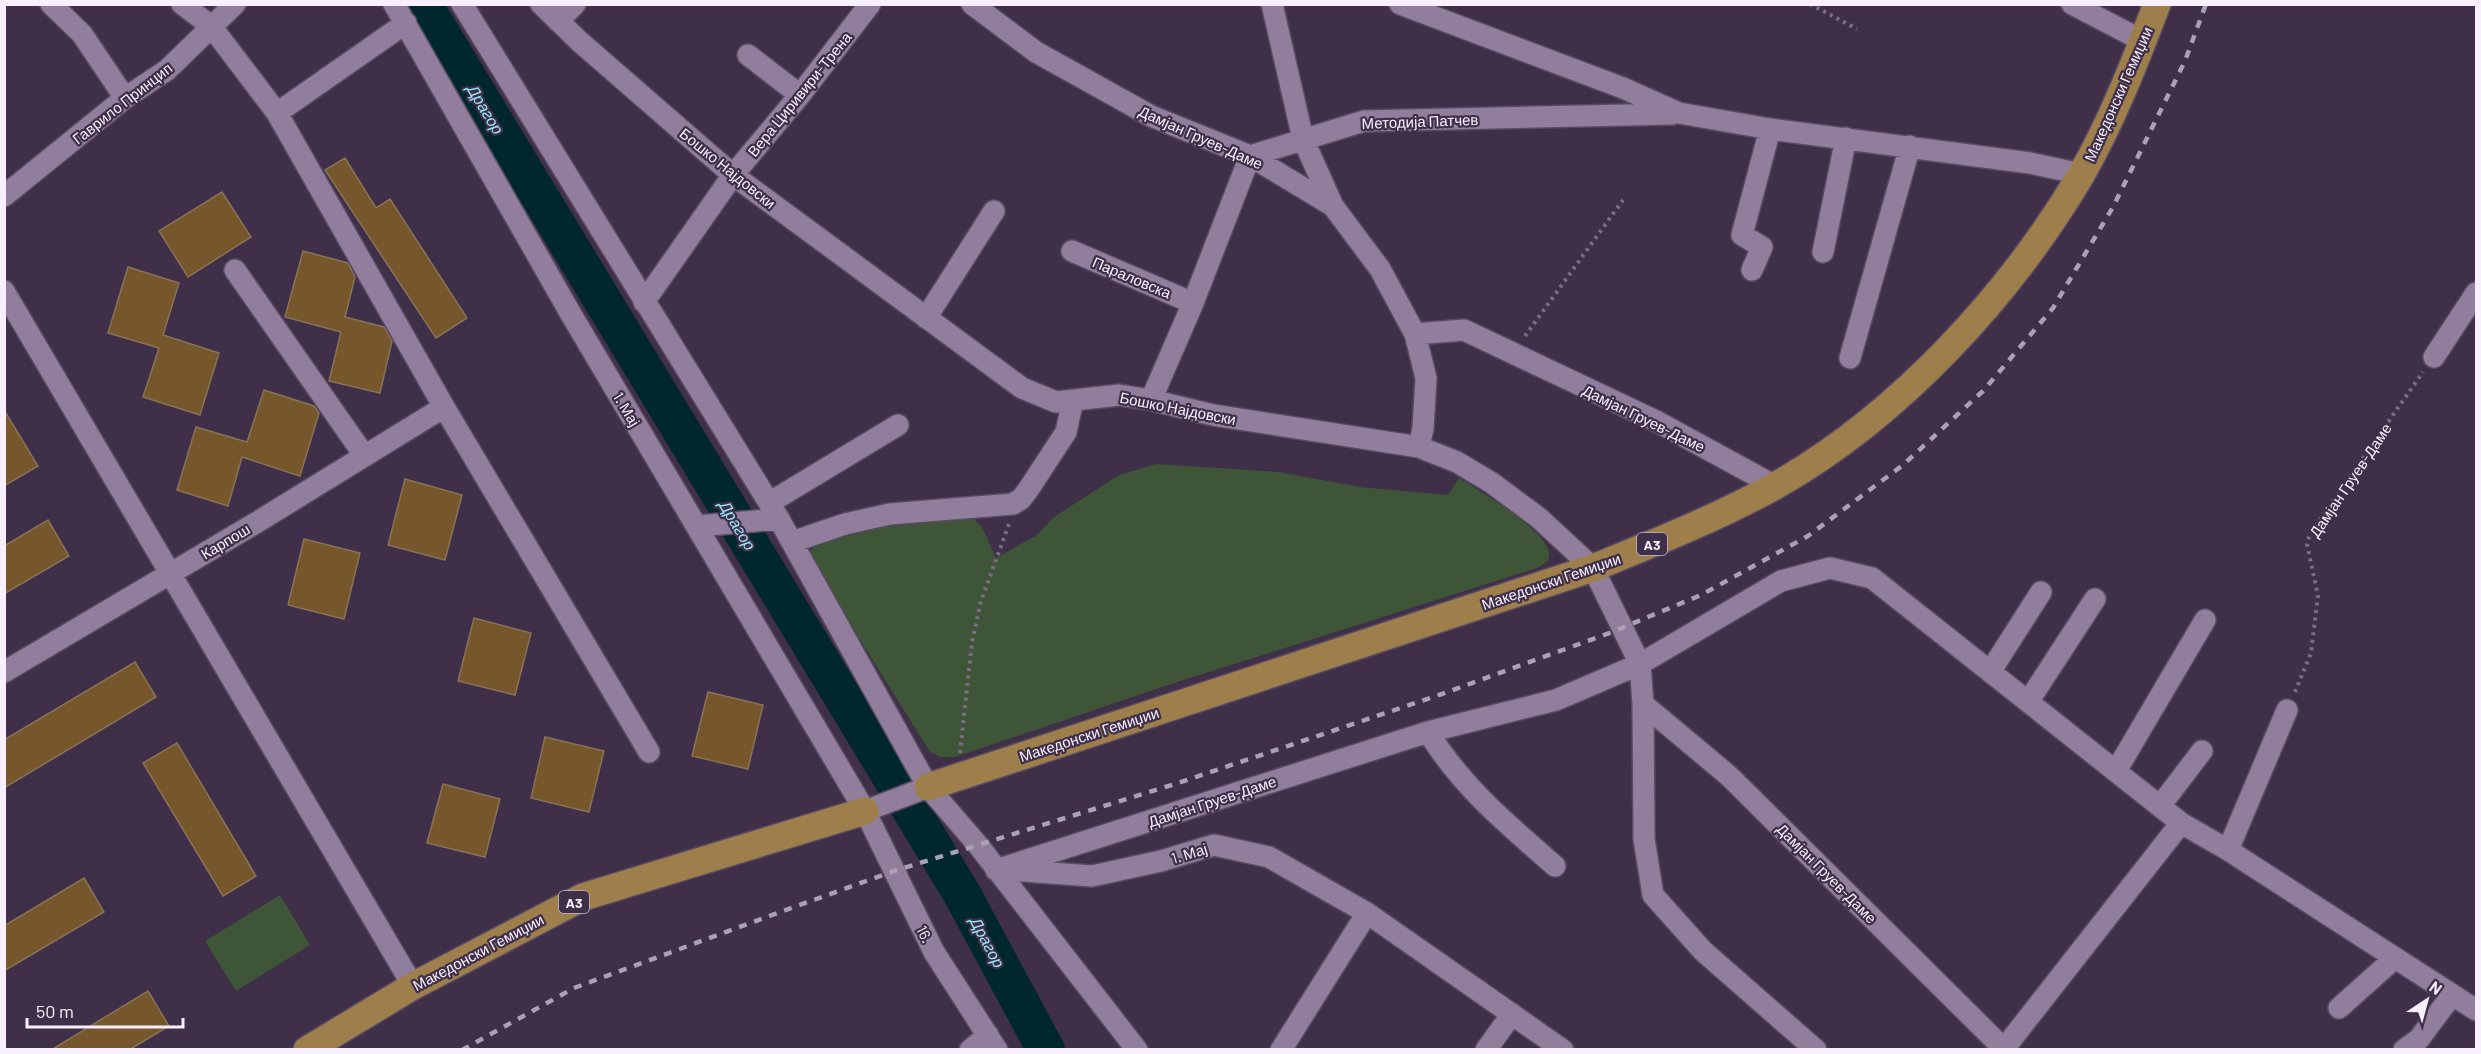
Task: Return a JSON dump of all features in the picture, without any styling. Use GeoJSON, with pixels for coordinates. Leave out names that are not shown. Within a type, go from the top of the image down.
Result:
{"type":"FeatureCollection","features":[{"type":"Feature","properties":{"kind":"main road","name":"Македонски Гемиџии"},"geometry":{"type":"LineString","coordinates":[[928,787],[1593,568],[1681,532],[1775,486],[1843,441],[1926,372],[1996,297],[2037,243],[2081,174],[2112,113],[2157,4]]}},
{"type":"Feature","properties":{"kind":"main road","name":"Македонски Гемиџии"},"geometry":{"type":"LineString","coordinates":[[307,1050],[413,986],[583,897],[864,811]]}},
{"type":"Feature","properties":{"kind":"street"},"geometry":{"type":"LineString","coordinates":[[51,4],[82,34],[125,98]]}},
{"type":"Feature","properties":{"kind":"street"},"geometry":{"type":"LineString","coordinates":[[182,4],[211,26],[277,112],[444,406],[649,752]]}},
{"type":"Feature","properties":{"kind":"street","name":"Гаврило Принцип"},"geometry":{"type":"LineString","coordinates":[[4,196],[125,98],[167,70],[235,4]]}},
{"type":"Feature","properties":{"kind":"street","name":"1. Мај"},"geometry":{"type":"LineString","coordinates":[[394,4],[572,316],[704,525],[864,811]]}},
{"type":"Feature","properties":{"kind":"street"},"geometry":{"type":"LineString","coordinates":[[462,4],[770,514],[792,542],[928,787],[978,845],[1137,1050]]}},
{"type":"Feature","properties":{"kind":"street","name":"Бошко Најдовски"},"geometry":{"type":"LineString","coordinates":[[541,4],[733,175],[1022,388],[1056,402],[1119,395],[1213,415],[1419,447]]}},
{"type":"Feature","properties":{"kind":"street"},"geometry":{"type":"LineString","coordinates":[[558,21],[575,4]]}},
{"type":"Feature","properties":{"kind":"street","name":"Вера Циривири-Трена"},"geometry":{"type":"LineString","coordinates":[[644,302],[733,175],[800,95],[870,4]]}},
{"type":"Feature","properties":{"kind":"street","name":"Дамјан Груев-Даме"},"geometry":{"type":"LineString","coordinates":[[972,4],[1036,52],[1151,116],[1250,156],[1333,206],[1380,269],[1415,334],[1426,378],[1423,428],[1419,447]]}},
{"type":"Feature","properties":{"kind":"street"},"geometry":{"type":"LineString","coordinates":[[1272,4],[1304,139],[1333,206]]}},
{"type":"Feature","properties":{"kind":"street"},"geometry":{"type":"LineString","coordinates":[[1400,4],[1623,88],[1679,113],[1770,129],[2030,163],[2081,174]]}},
{"type":"Feature","properties":{"kind":"street"},"geometry":{"type":"LineString","coordinates":[[2072,4],[2143,41]]}},
{"type":"Feature","properties":{"kind":"street"},"geometry":{"type":"LineString","coordinates":[[277,112],[406,23]]}},
{"type":"Feature","properties":{"kind":"street"},"geometry":{"type":"LineString","coordinates":[[748,55],[800,95]]}},
{"type":"Feature","properties":{"kind":"street"},"geometry":{"type":"LineString","coordinates":[[1622,115],[1623,88]]}},
{"type":"Feature","properties":{"kind":"street","name":"Методија Патчев"},"geometry":{"type":"LineString","coordinates":[[1250,156],[1364,121],[1679,113]]}},
{"type":"Feature","properties":{"kind":"street"},"geometry":{"type":"LineString","coordinates":[[1752,270],[1762,247],[1742,235],[1770,129]]}},
{"type":"Feature","properties":{"kind":"street"},"geometry":{"type":"LineString","coordinates":[[1823,252],[1846,138]]}},
{"type":"Feature","properties":{"kind":"street"},"geometry":{"type":"LineString","coordinates":[[1850,358],[1910,146]]}},
{"type":"Feature","properties":{"kind":"street"},"geometry":{"type":"LineString","coordinates":[[1150,400],[1193,303],[1250,156]]}},
{"type":"Feature","properties":{"kind":"street"},"geometry":{"type":"LineString","coordinates":[[926,318],[994,211]]}},
{"type":"Feature","properties":{"kind":"street","name":"Параловска"},"geometry":{"type":"LineString","coordinates":[[1072,251],[1193,303]]}},
{"type":"Feature","properties":{"kind":"street"},"geometry":{"type":"LineString","coordinates":[[235,270],[364,455]]}},
{"type":"Feature","properties":{"kind":"street"},"geometry":{"type":"LineString","coordinates":[[4,291],[413,986]]}},
{"type":"Feature","properties":{"kind":"street"},"geometry":{"type":"LineString","coordinates":[[2434,357],[2476,293]]}},
{"type":"Feature","properties":{"kind":"street","name":"Дамјан Груев-Даме"},"geometry":{"type":"LineString","coordinates":[[1415,334],[1464,330],[1656,422],[1775,486]]}},
{"type":"Feature","properties":{"kind":"street"},"geometry":{"type":"LineString","coordinates":[[792,542],[845,524],[890,514],[933,509],[1006,506],[1018,502],[1066,432],[1073,400]]}},
{"type":"Feature","properties":{"kind":"street","name":"Карпош"},"geometry":{"type":"LineString","coordinates":[[4,672],[444,406]]}},
{"type":"Feature","properties":{"kind":"street"},"geometry":{"type":"LineString","coordinates":[[704,525],[770,514],[898,425]]}},
{"type":"Feature","properties":{"kind":"street"},"geometry":{"type":"LineString","coordinates":[[1419,447],[1457,462],[1509,495],[1555,531],[1593,568],[1640,664],[1643,704],[1644,839],[1653,895],[1703,951],[1816,1050]]}},
{"type":"Feature","properties":{"kind":"street","name":"Дамјан Груев-Даме"},"geometry":{"type":"LineString","coordinates":[[996,870],[1428,732],[1556,700],[1640,664],[1781,581],[1830,568],[1872,578],[2181,823],[2228,850],[2476,1010]]}},
{"type":"Feature","properties":{"kind":"street"},"geometry":{"type":"LineString","coordinates":[[1990,672],[2041,592]]}},
{"type":"Feature","properties":{"kind":"street"},"geometry":{"type":"LineString","coordinates":[[2028,702],[2096,599]]}},
{"type":"Feature","properties":{"kind":"street"},"geometry":{"type":"LineString","coordinates":[[2116,771],[2205,620]]}},
{"type":"Feature","properties":{"kind":"street","name":"Дамјан Груев-Даме"},"geometry":{"type":"LineString","coordinates":[[1643,704],[1729,776],[2003,1049],[2181,823]]}},
{"type":"Feature","properties":{"kind":"street"},"geometry":{"type":"LineString","coordinates":[[2228,850],[2287,710]]}},
{"type":"Feature","properties":{"kind":"street"},"geometry":{"type":"LineString","coordinates":[[1428,732],[1446,761],[1488,808],[1555,866]]}},
{"type":"Feature","properties":{"kind":"street"},"geometry":{"type":"LineString","coordinates":[[2160,806],[2202,751]]}},
{"type":"Feature","properties":{"kind":"street","name":"A3"},"geometry":{"type":"LineString","coordinates":[[864,811],[928,787]]}},
{"type":"Feature","properties":{"kind":"street","name":"16."},"geometry":{"type":"LineString","coordinates":[[864,811],[934,952],[993,1042]]}},
{"type":"Feature","properties":{"kind":"street","name":"1. Мај"},"geometry":{"type":"LineString","coordinates":[[996,870],[1092,876],[1161,861],[1214,845],[1269,857],[1367,913],[1563,1050]]}},
{"type":"Feature","properties":{"kind":"street"},"geometry":{"type":"LineString","coordinates":[[1281,1050],[1367,913]]}},
{"type":"Feature","properties":{"kind":"street"},"geometry":{"type":"LineString","coordinates":[[2339,1008],[2395,958]]}},
{"type":"Feature","properties":{"kind":"street"},"geometry":{"type":"LineString","coordinates":[[2404,1050],[2419,1039],[2452,995]]}},
{"type":"Feature","properties":{"kind":"street"},"geometry":{"type":"LineString","coordinates":[[1486,1050],[1512,1014]]}},
{"type":"Feature","properties":{"kind":"street"},"geometry":{"type":"LineString","coordinates":[[970,1050],[993,1042]]}},
{"type":"Feature","properties":{"kind":"path"},"geometry":{"type":"LineString","coordinates":[[1810,4],[1857,28]]}},
{"type":"Feature","properties":{"kind":"path"},"geometry":{"type":"LineString","coordinates":[[1512,354],[1623,200]]}},
{"type":"Feature","properties":{"kind":"path","name":"Дамјан Груев-Даме"},"geometry":{"type":"LineString","coordinates":[[2287,710],[2311,653],[2313,641],[2318,596],[2307,544],[2310,534],[2434,357]]}},
{"type":"Feature","properties":{"kind":"path"},"geometry":{"type":"LineString","coordinates":[[957,778],[972,642],[981,601],[995,558],[1018,502]]}},
{"type":"Feature","properties":{"kind":"green space"},"geometry":{"type":"Polygon","coordinates":[[[1156,464],[1278,472],[1360,487],[1448,495],[1459,478],[1481,491],[1534,530],[1543,540],[1549,556],[1544,564],[1534,569],[1171,684],[955,757],[941,757],[930,752],[809,558],[809,553],[818,542],[899,521],[972,517],[982,527],[996,558],[1037,535],[1054,517],[1119,475],[1156,464]]]}},
{"type":"Feature","properties":{"kind":"green space"},"geometry":{"type":"Polygon","coordinates":[[[280,895],[310,945],[236,991],[205,941],[280,895]]]}},
{"type":"Feature","properties":{"kind":"building"},"geometry":{"type":"Polygon","coordinates":[[[345,158],[376,208],[390,199],[467,318],[436,338],[325,170],[345,158]]]}},
{"type":"Feature","properties":{"kind":"building"},"geometry":{"type":"Polygon","coordinates":[[[222,192],[251,237],[188,277],[159,231],[222,192]]]}},
{"type":"Feature","properties":{"kind":"building"},"geometry":{"type":"Polygon","coordinates":[[[303,251],[348,263],[355,277],[345,317],[384,327],[392,341],[380,393],[329,381],[341,332],[285,317],[303,251]]]}},
{"type":"Feature","properties":{"kind":"building"},"geometry":{"type":"Polygon","coordinates":[[[128,267],[179,283],[163,335],[219,353],[200,415],[143,397],[159,348],[108,333],[128,267]]]}},
{"type":"Feature","properties":{"kind":"building"},"geometry":{"type":"Polygon","coordinates":[[[264,390],[314,406],[319,413],[300,476],[242,457],[228,506],[177,490],[196,427],[247,442],[264,390]]]}},
{"type":"Feature","properties":{"kind":"building"},"geometry":{"type":"Polygon","coordinates":[[[4,410],[38,466],[4,486],[4,410]]]}},
{"type":"Feature","properties":{"kind":"building"},"geometry":{"type":"Polygon","coordinates":[[[405,479],[462,495],[445,560],[388,545],[405,479]]]}},
{"type":"Feature","properties":{"kind":"building"},"geometry":{"type":"Polygon","coordinates":[[[48,520],[69,556],[4,594],[4,546],[48,520]]]}},
{"type":"Feature","properties":{"kind":"building"},"geometry":{"type":"Polygon","coordinates":[[[304,539],[360,553],[344,619],[288,605],[304,539]]]}},
{"type":"Feature","properties":{"kind":"building"},"geometry":{"type":"Polygon","coordinates":[[[474,618],[531,633],[515,695],[458,681],[474,618]]]}},
{"type":"Feature","properties":{"kind":"building"},"geometry":{"type":"Polygon","coordinates":[[[135,662],[156,697],[4,788],[4,740],[135,662]]]}},
{"type":"Feature","properties":{"kind":"building"},"geometry":{"type":"Polygon","coordinates":[[[708,692],[763,705],[748,769],[692,756],[708,692]]]}},
{"type":"Feature","properties":{"kind":"building"},"geometry":{"type":"Polygon","coordinates":[[[545,737],[604,751],[589,812],[531,798],[545,737]]]}},
{"type":"Feature","properties":{"kind":"building"},"geometry":{"type":"Polygon","coordinates":[[[177,743],[256,876],[223,896],[143,763],[177,743]]]}},
{"type":"Feature","properties":{"kind":"building"},"geometry":{"type":"Polygon","coordinates":[[[443,784],[500,799],[485,857],[427,843],[443,784]]]}},
{"type":"Feature","properties":{"kind":"building"},"geometry":{"type":"Polygon","coordinates":[[[84,878],[104,912],[4,971],[4,926],[84,878]]]}},
{"type":"Feature","properties":{"kind":"building"},"geometry":{"type":"Polygon","coordinates":[[[148,991],[169,1026],[129,1050],[51,1050],[148,991]]]}},
{"type":"Feature","properties":{"kind":"waterway","name":"Драгор"},"geometry":{"type":"LineString","coordinates":[[423,4],[962,894],[1046,1050]]}},
{"type":"Feature","properties":{"kind":"railway"},"geometry":{"type":"LineString","coordinates":[[462,1050],[574,988],[772,915],[894,871],[1175,784],[1442,694],[1612,632],[1701,595],[1808,536],[1903,465],[1983,391],[2053,308],[2113,207],[2185,61],[2206,4]]}}]}
